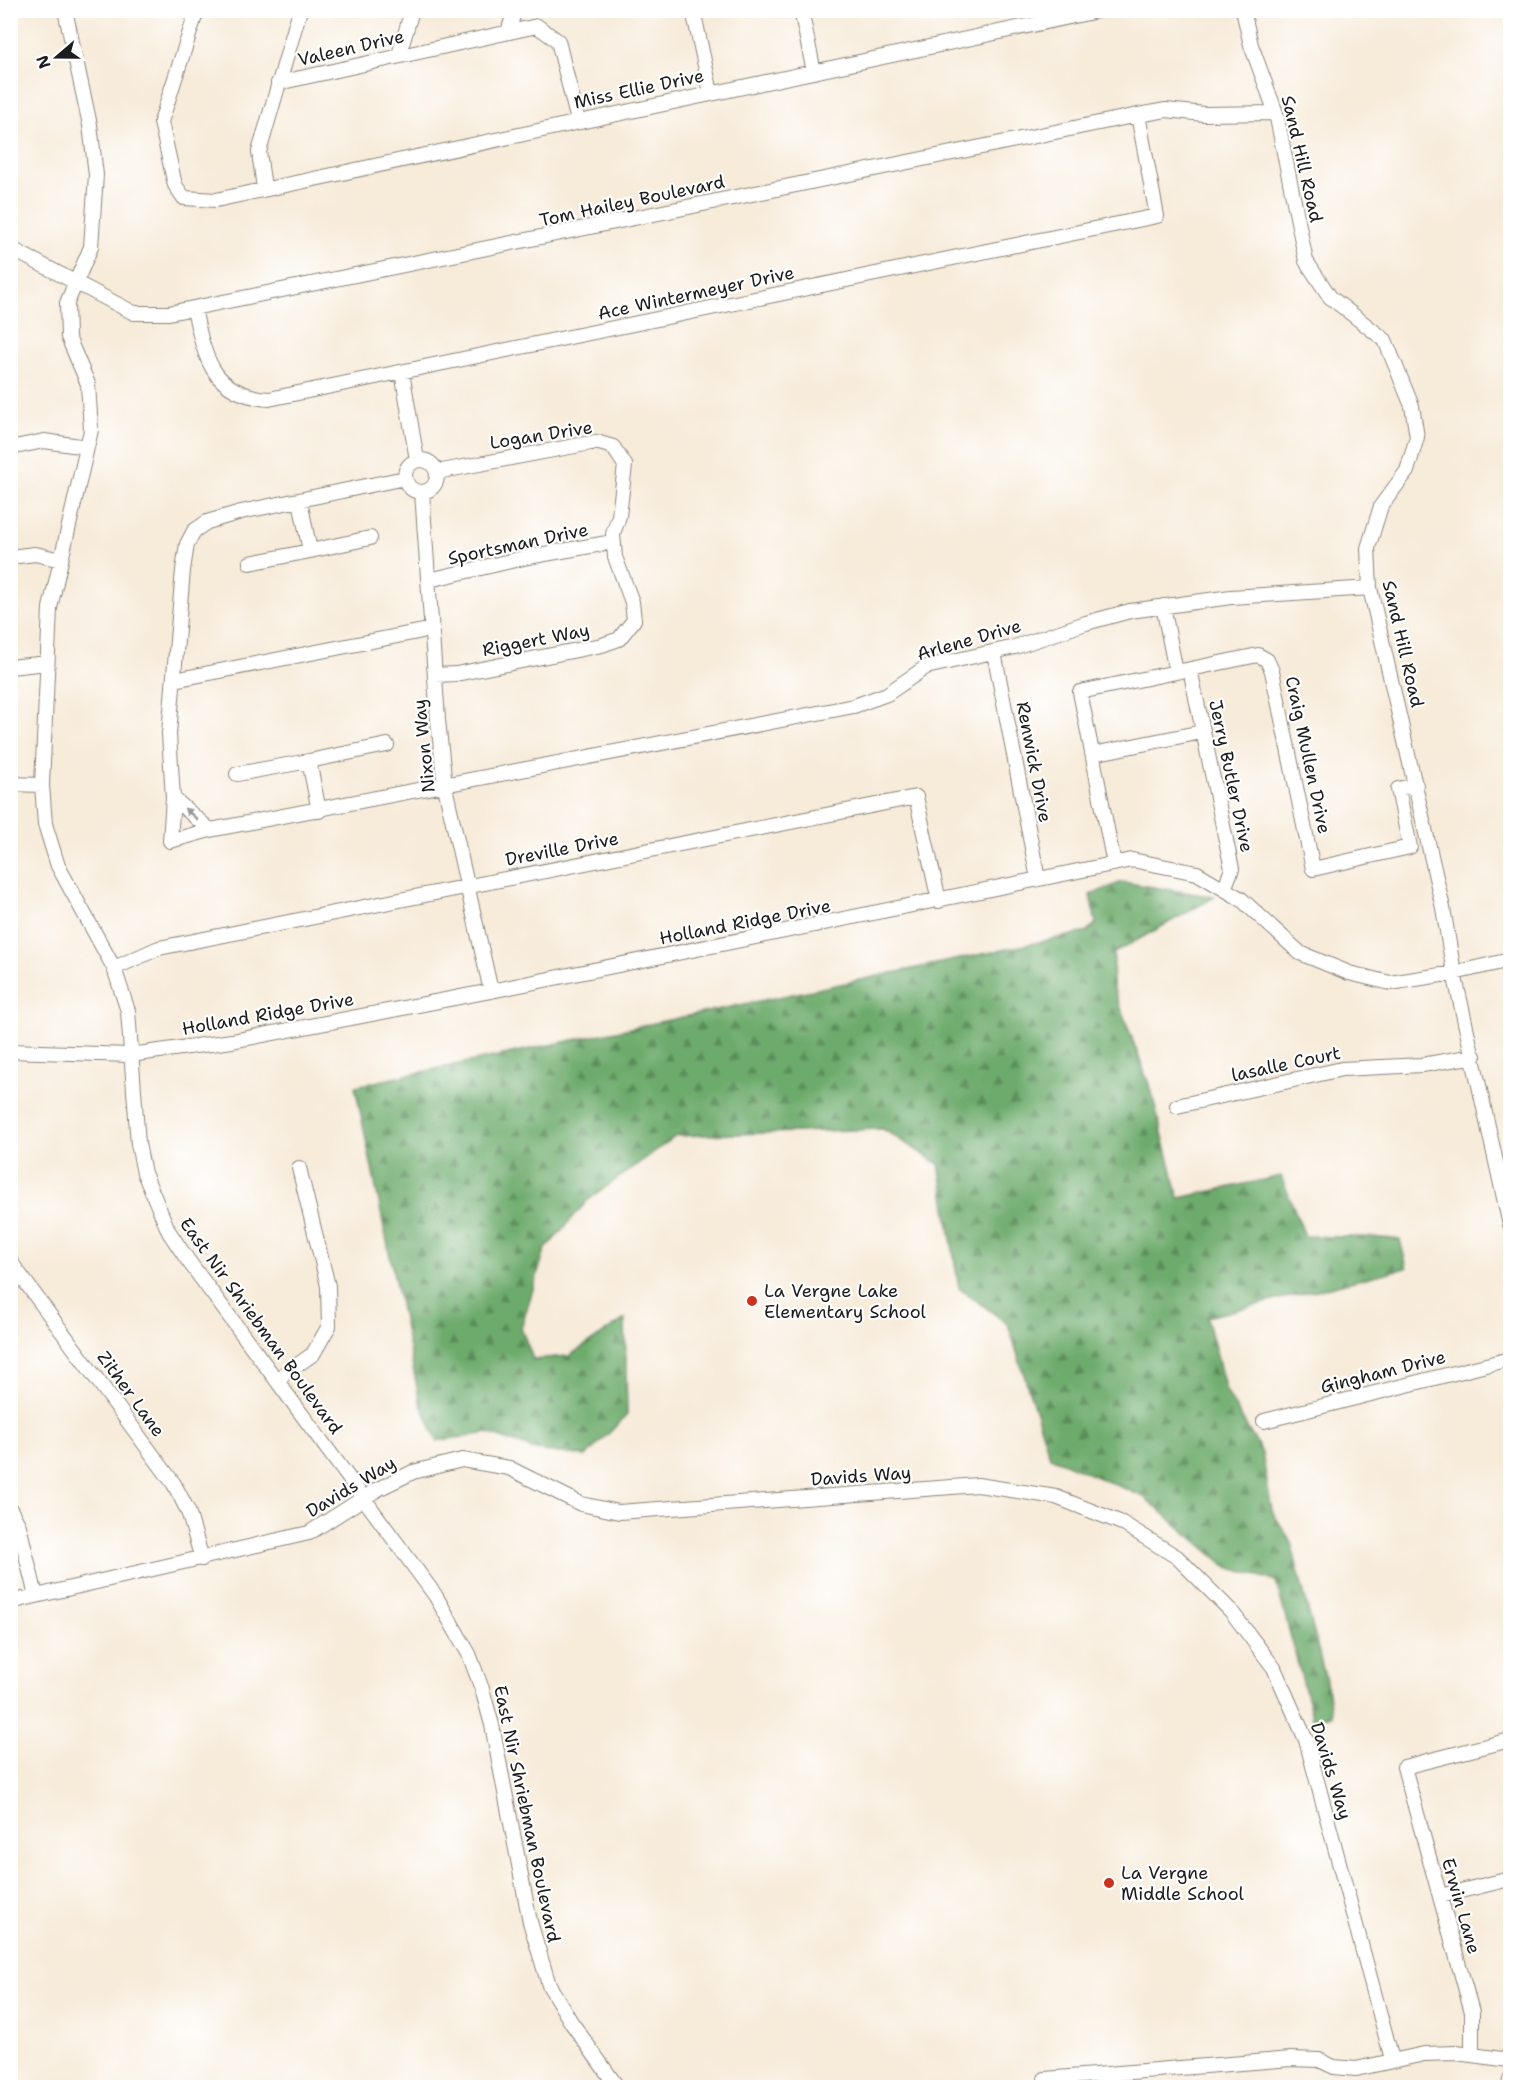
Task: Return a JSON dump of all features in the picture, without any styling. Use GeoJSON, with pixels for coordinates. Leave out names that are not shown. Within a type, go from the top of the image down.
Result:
{"type":"FeatureCollection","features":[{"type":"Feature","properties":{"kind":"street","name":"East Nir Shriebman Boulevard"},"geometry":{"type":"LineString","coordinates":[[64,10],[90,125],[96,175],[91,247],[67,303],[68,337],[88,384],[91,430],[50,608],[42,785],[45,824],[58,866],[114,968],[128,1011],[138,1144],[144,1173],[155,1202],[187,1259],[435,1595],[469,1654],[492,1725],[535,1944],[557,2000],[618,2088]]}},
{"type":"Feature","properties":{"kind":"street","name":"Miss Ellie Drive"},"geometry":{"type":"LineString","coordinates":[[197,10],[161,122],[175,186],[184,198],[216,200],[1102,10]]}},
{"type":"Feature","properties":{"kind":"street"},"geometry":{"type":"LineString","coordinates":[[264,188],[259,152],[300,10]]}},
{"type":"Feature","properties":{"kind":"street"},"geometry":{"type":"LineString","coordinates":[[399,55],[412,10]]}},
{"type":"Feature","properties":{"kind":"street"},"geometry":{"type":"LineString","coordinates":[[508,32],[515,10]]}},
{"type":"Feature","properties":{"kind":"street"},"geometry":{"type":"LineString","coordinates":[[693,10],[711,93]]}},
{"type":"Feature","properties":{"kind":"street"},"geometry":{"type":"LineString","coordinates":[[801,10],[814,72]]}},
{"type":"Feature","properties":{"kind":"street","name":"Sand Hill Road"},"geometry":{"type":"LineString","coordinates":[[1244,10],[1251,45],[1276,113],[1306,261],[1330,297],[1385,340],[1412,406],[1417,437],[1407,471],[1381,506],[1371,537],[1368,548],[1370,588],[1416,785],[1443,908],[1454,973],[1510,1225]]}},
{"type":"Feature","properties":{"kind":"street","name":"Valeen Drive"},"geometry":{"type":"LineString","coordinates":[[278,83],[537,26],[558,40],[578,121]]}},
{"type":"Feature","properties":{"kind":"street","name":"Tom Hailey Boulevard"},"geometry":{"type":"LineString","coordinates":[[10,248],[134,313],[169,313],[1138,115],[1166,110],[1204,114],[1276,113]]}},
{"type":"Feature","properties":{"kind":"street","name":"Ace Wintermeyer Drive"},"geometry":{"type":"LineString","coordinates":[[194,309],[203,351],[213,372],[226,386],[247,397],[269,399],[402,372],[1157,216],[1138,115]]}},
{"type":"Feature","properties":{"kind":"street"},"geometry":{"type":"LineString","coordinates":[[402,372],[417,460]]}},
{"type":"Feature","properties":{"kind":"street"},"geometry":{"type":"LineString","coordinates":[[10,448],[44,441],[87,447]]}},
{"type":"Feature","properties":{"kind":"street","name":"Logan Drive"},"geometry":{"type":"LineString","coordinates":[[437,472],[585,443],[596,442],[613,447],[625,465],[614,542],[615,557],[632,602],[634,620]]}},
{"type":"Feature","properties":{"kind":"street"},"geometry":{"type":"LineString","coordinates":[[417,460],[430,462],[437,472],[434,486],[422,492],[410,487],[405,478],[407,467],[417,460]]}},
{"type":"Feature","properties":{"kind":"street"},"geometry":{"type":"LineString","coordinates":[[210,830],[173,798],[169,735],[183,570],[187,544],[194,531],[207,522],[241,512],[405,478]]}},
{"type":"Feature","properties":{"kind":"street","name":"Nixon Way"},"geometry":{"type":"LineString","coordinates":[[422,492],[445,787],[491,991]]}},
{"type":"Feature","properties":{"kind":"street"},"geometry":{"type":"LineString","coordinates":[[300,501],[310,551]]}},
{"type":"Feature","properties":{"kind":"street"},"geometry":{"type":"LineString","coordinates":[[250,563],[370,538]]}},
{"type":"Feature","properties":{"kind":"street","name":"Sportsman Drive"},"geometry":{"type":"LineString","coordinates":[[429,580],[528,556],[614,542]]}},
{"type":"Feature","properties":{"kind":"street"},"geometry":{"type":"LineString","coordinates":[[10,557],[35,554],[61,560]]}},
{"type":"Feature","properties":{"kind":"street","name":"Arlene Drive"},"geometry":{"type":"LineString","coordinates":[[173,798],[170,841],[210,830],[445,787],[854,706],[887,694],[926,667],[994,652],[1086,623],[1163,606],[1242,596],[1370,588]]}},
{"type":"Feature","properties":{"kind":"street","name":"Jerry Butler Drive"},"geometry":{"type":"LineString","coordinates":[[1163,606],[1202,732],[1232,869],[1224,889]]}},
{"type":"Feature","properties":{"kind":"street","name":"Riggert Way"},"geometry":{"type":"LineString","coordinates":[[435,675],[456,674],[602,645],[618,639],[634,620]]}},
{"type":"Feature","properties":{"kind":"street"},"geometry":{"type":"LineString","coordinates":[[174,680],[433,629]]}},
{"type":"Feature","properties":{"kind":"street","name":"Renwick Drive"},"geometry":{"type":"LineString","coordinates":[[994,652],[1038,879]]}},
{"type":"Feature","properties":{"kind":"street","name":"Craig Mullen Drive"},"geometry":{"type":"LineString","coordinates":[[1093,754],[1080,692],[1258,655],[1267,660],[1272,671],[1314,869],[1410,847],[1398,789],[1416,785]]}},
{"type":"Feature","properties":{"kind":"street"},"geometry":{"type":"LineString","coordinates":[[10,667],[47,663]]}},
{"type":"Feature","properties":{"kind":"street"},"geometry":{"type":"LineString","coordinates":[[1114,864],[1093,754],[1202,732]]}},
{"type":"Feature","properties":{"kind":"street"},"geometry":{"type":"LineString","coordinates":[[237,774],[387,745]]}},
{"type":"Feature","properties":{"kind":"street"},"geometry":{"type":"LineString","coordinates":[[309,761],[319,811]]}},
{"type":"Feature","properties":{"kind":"street"},"geometry":{"type":"LineString","coordinates":[[10,784],[42,785]]}},
{"type":"Feature","properties":{"kind":"street","name":"Dreville Drive"},"geometry":{"type":"LineString","coordinates":[[114,968],[159,948],[916,797],[939,901]]}},
{"type":"Feature","properties":{"kind":"street","name":"Holland Ridge Drive"},"geometry":{"type":"LineString","coordinates":[[10,1051],[130,1055],[232,1041],[939,901],[1132,860],[1197,873],[1241,899],[1300,953],[1349,973],[1390,982],[1454,973],[1510,960]]}},
{"type":"Feature","properties":{"kind":"street","name":"lasalle Court"},"geometry":{"type":"LineString","coordinates":[[1177,1106],[1342,1069],[1422,1065],[1474,1056]]}},
{"type":"Feature","properties":{"kind":"street"},"geometry":{"type":"LineString","coordinates":[[276,1380],[313,1354],[329,1326],[328,1286],[299,1168]]}},
{"type":"Feature","properties":{"kind":"street","name":"Zither Lane"},"geometry":{"type":"LineString","coordinates":[[10,1261],[174,1484],[188,1511],[202,1559]]}},
{"type":"Feature","properties":{"kind":"street","name":"Gingham Drive"},"geometry":{"type":"LineString","coordinates":[[1264,1420],[1510,1359]]}},
{"type":"Feature","properties":{"kind":"street","name":"Davids Way"},"geometry":{"type":"LineString","coordinates":[[10,1602],[309,1533],[413,1472],[462,1460],[509,1468],[581,1504],[619,1512],[978,1485],[1056,1497],[1122,1523],[1177,1557],[1231,1611],[1274,1668],[1306,1740],[1392,2059]]}},
{"type":"Feature","properties":{"kind":"street"},"geometry":{"type":"LineString","coordinates":[[10,1509],[19,1526],[36,1596]]}},
{"type":"Feature","properties":{"kind":"street","name":"Erwin Lane"},"geometry":{"type":"LineString","coordinates":[[1472,2055],[1472,2012],[1404,1767],[1510,1740]]}},
{"type":"Feature","properties":{"kind":"street"},"geometry":{"type":"LineString","coordinates":[[1440,1896],[1510,1879]]}},
{"type":"Feature","properties":{"kind":"street"},"geometry":{"type":"LineString","coordinates":[[1044,2079],[1291,2058],[1319,2060],[1334,2067],[1356,2069],[1392,2059],[1424,2054],[1472,2055],[1510,2060]]}},
{"type":"Feature","properties":{"kind":"street"},"geometry":{"type":"LineString","coordinates":[[1509,2088],[1510,2080]]}},
{"type":"Feature","properties":{"kind":"green space"},"geometry":{"type":"Polygon","coordinates":[[[1122,882],[1215,897],[1114,953],[1113,987],[1150,1087],[1179,1198],[1281,1176],[1305,1236],[1400,1240],[1407,1268],[1207,1317],[1226,1391],[1262,1453],[1272,1511],[1291,1542],[1326,1681],[1332,1716],[1313,1720],[1276,1581],[1227,1567],[1144,1497],[1050,1457],[1008,1324],[959,1288],[939,1164],[883,1129],[676,1136],[587,1201],[545,1250],[521,1328],[533,1359],[569,1356],[625,1319],[627,1415],[586,1456],[535,1450],[488,1433],[437,1441],[420,1402],[355,1086],[1087,932],[1096,923],[1090,895],[1122,882]]]}},
{"type":"Feature","properties":{"kind":"place","name":"La Vergne Lake Elementary School"},"geometry":{"type":"Point","coordinates":[752,1301]}},
{"type":"Feature","properties":{"kind":"place","name":"La Vergne Middle School"},"geometry":{"type":"Point","coordinates":[1109,1883]}}]}
